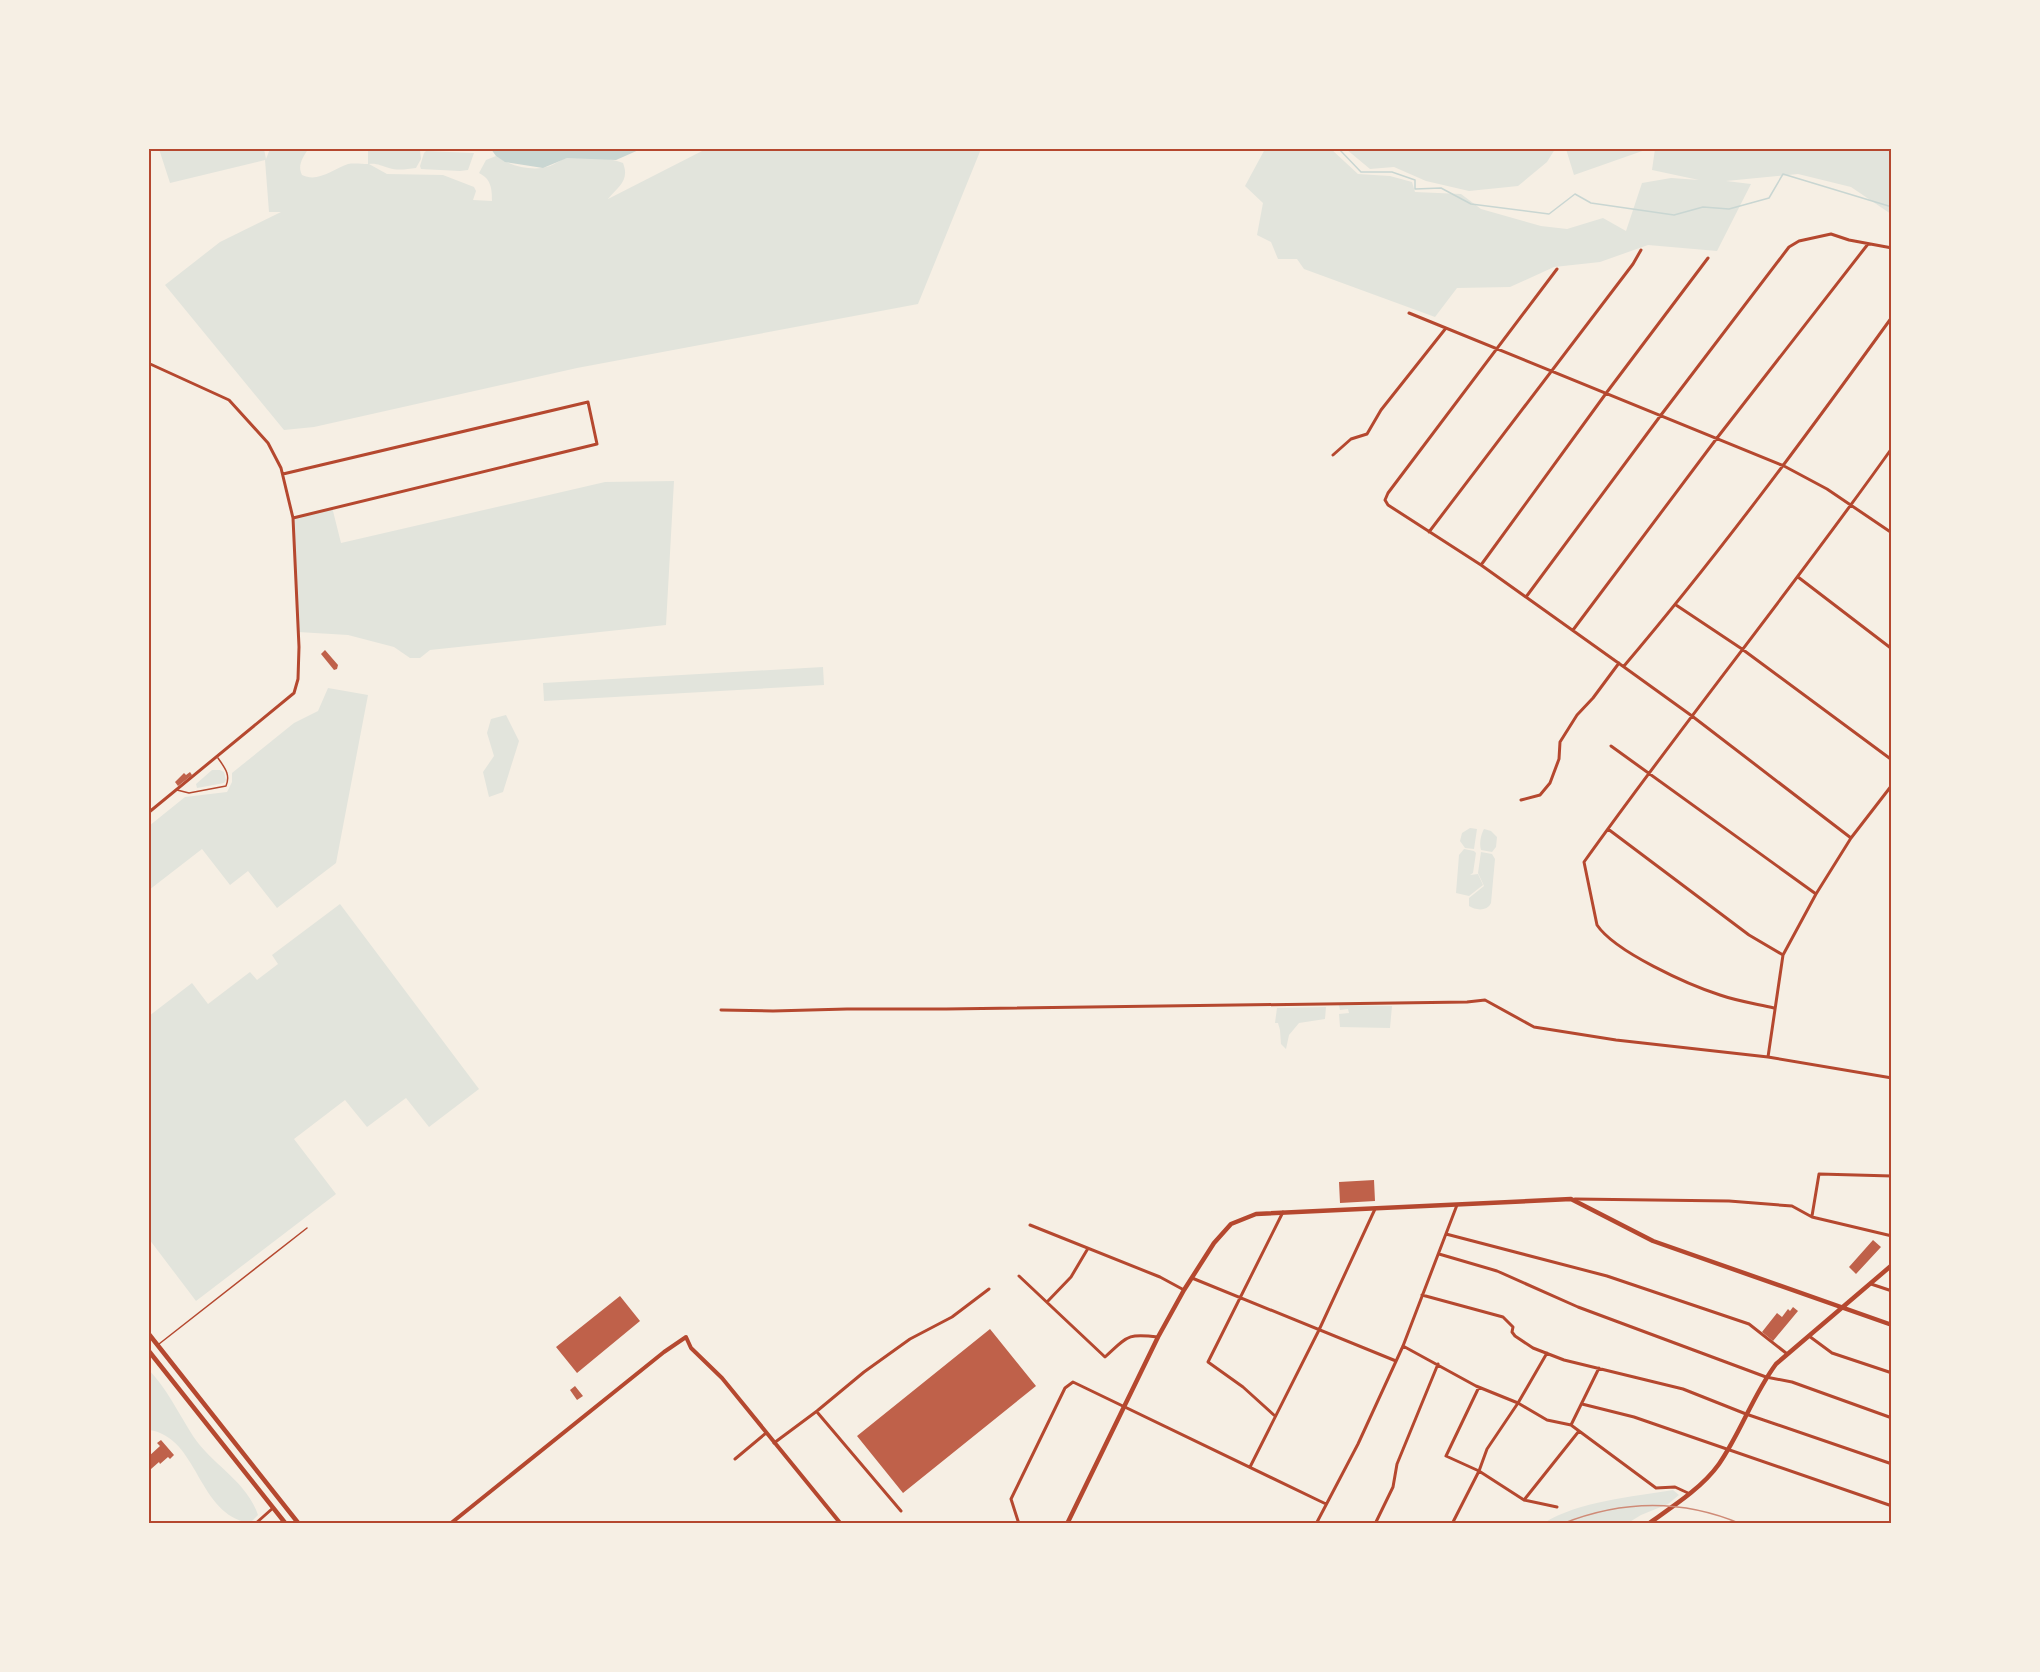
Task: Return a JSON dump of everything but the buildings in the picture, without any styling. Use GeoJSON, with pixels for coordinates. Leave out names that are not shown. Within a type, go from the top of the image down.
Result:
{"type":"FeatureCollection","features":[{"type":"Feature","properties":{"kind":"main road"},"geometry":{"type":"LineString","coordinates":[[1067,1524],[1158,1337],[1184,1290],[1214,1243],[1231,1224],[1256,1214],[1571,1199],[1653,1241],[1892,1325]]}},
{"type":"Feature","properties":{"kind":"main road"},"geometry":{"type":"LineString","coordinates":[[1648,1524],[1688,1493],[1718,1465],[1766,1377],[1786,1353],[1892,1265]]}},
{"type":"Feature","properties":{"kind":"main road"},"geometry":{"type":"LineString","coordinates":[[148,1333],[300,1524]]}},
{"type":"Feature","properties":{"kind":"main road"},"geometry":{"type":"LineString","coordinates":[[148,1350],[286,1524]]}},
{"type":"Feature","properties":{"kind":"street"},"geometry":{"type":"LineString","coordinates":[[1526,597],[1789,247],[1799,241],[1831,234],[1892,248]]}},
{"type":"Feature","properties":{"kind":"street"},"geometry":{"type":"LineString","coordinates":[[1573,630],[1868,244]]}},
{"type":"Feature","properties":{"kind":"street"},"geometry":{"type":"LineString","coordinates":[[1430,532],[1633,264],[1641,250]]}},
{"type":"Feature","properties":{"kind":"street"},"geometry":{"type":"LineString","coordinates":[[1481,565],[1708,258]]}},
{"type":"Feature","properties":{"kind":"street"},"geometry":{"type":"LineString","coordinates":[[1557,269],[1385,500],[1388,505],[1481,565],[1624,666],[1851,838]]}},
{"type":"Feature","properties":{"kind":"street"},"geometry":{"type":"LineString","coordinates":[[1410,313],[1784,465],[1852,504],[1892,533]]}},
{"type":"Feature","properties":{"kind":"street"},"geometry":{"type":"LineString","coordinates":[[1624,666],[1676,605],[1784,465],[1892,317]]}},
{"type":"Feature","properties":{"kind":"street"},"geometry":{"type":"LineString","coordinates":[[1333,455],[1351,440],[1367,434],[1381,410],[1446,328]]}},
{"type":"Feature","properties":{"kind":"street"},"geometry":{"type":"LineString","coordinates":[[148,363],[210,391],[236,406],[268,443],[283,474],[292,518],[299,648],[298,678],[294,693],[148,813]]}},
{"type":"Feature","properties":{"kind":"street"},"geometry":{"type":"LineString","coordinates":[[283,474],[588,402],[595,434],[597,444],[292,518]]}},
{"type":"Feature","properties":{"kind":"street"},"geometry":{"type":"LineString","coordinates":[[1774,1008],[1721,996],[1667,972],[1617,945],[1597,926],[1584,862],[1892,448]]}},
{"type":"Feature","properties":{"kind":"street"},"geometry":{"type":"LineString","coordinates":[[1798,577],[1892,649]]}},
{"type":"Feature","properties":{"kind":"street"},"geometry":{"type":"LineString","coordinates":[[1676,605],[1742,649],[1892,760]]}},
{"type":"Feature","properties":{"kind":"street"},"geometry":{"type":"LineString","coordinates":[[1521,800],[1540,795],[1550,783],[1559,759],[1560,742],[1576,715],[1593,699],[1619,663]]}},
{"type":"Feature","properties":{"kind":"street"},"geometry":{"type":"LineString","coordinates":[[1611,746],[1816,894]]}},
{"type":"Feature","properties":{"kind":"street"},"geometry":{"type":"LineString","coordinates":[[1768,1057],[1783,955],[1816,894],[1851,838],[1892,785]]}},
{"type":"Feature","properties":{"kind":"street"},"geometry":{"type":"LineString","coordinates":[[1608,829],[1749,935],[1783,955]]}},
{"type":"Feature","properties":{"kind":"street"},"geometry":{"type":"LineString","coordinates":[[721,1010],[946,1009],[1485,1000],[1534,1027],[1616,1040],[1768,1057],[1892,1078]]}},
{"type":"Feature","properties":{"kind":"street"},"geometry":{"type":"LineString","coordinates":[[1812,1217],[1819,1174],[1892,1176]]}},
{"type":"Feature","properties":{"kind":"street"},"geometry":{"type":"LineString","coordinates":[[1571,1199],[1729,1201],[1792,1206],[1812,1217],[1892,1236]]}},
{"type":"Feature","properties":{"kind":"street"},"geometry":{"type":"LineString","coordinates":[[1316,1524],[1358,1444],[1396,1362],[1458,1203]]}},
{"type":"Feature","properties":{"kind":"street"},"geometry":{"type":"LineString","coordinates":[[1250,1467],[1319,1330],[1375,1209]]}},
{"type":"Feature","properties":{"kind":"street"},"geometry":{"type":"LineString","coordinates":[[1275,1416],[1242,1387],[1208,1362],[1283,1212]]}},
{"type":"Feature","properties":{"kind":"street"},"geometry":{"type":"LineString","coordinates":[[1030,1226],[1160,1277],[1184,1290]]}},
{"type":"Feature","properties":{"kind":"street"},"geometry":{"type":"LineString","coordinates":[[1446,1234],[1607,1276],[1749,1324],[1786,1353]]}},
{"type":"Feature","properties":{"kind":"street"},"geometry":{"type":"LineString","coordinates":[[1047,1302],[1071,1277],[1087,1250]]}},
{"type":"Feature","properties":{"kind":"street"},"geometry":{"type":"LineString","coordinates":[[1439,1254],[1497,1271],[1578,1307],[1766,1377],[1791,1382],[1892,1418]]}},
{"type":"Feature","properties":{"kind":"street"},"geometry":{"type":"LineString","coordinates":[[1018,1276],[1105,1357],[1126,1338],[1138,1334],[1158,1337]]}},
{"type":"Feature","properties":{"kind":"street"},"geometry":{"type":"LineString","coordinates":[[1192,1278],[1396,1362]]}},
{"type":"Feature","properties":{"kind":"street"},"geometry":{"type":"LineString","coordinates":[[1869,1283],[1892,1291]]}},
{"type":"Feature","properties":{"kind":"street"},"geometry":{"type":"LineString","coordinates":[[774,1443],[910,1339],[952,1317],[989,1289]]}},
{"type":"Feature","properties":{"kind":"street"},"geometry":{"type":"LineString","coordinates":[[1422,1295],[1503,1317],[1510,1322],[1515,1336],[1533,1348],[1564,1360],[1683,1389],[1746,1414],[1892,1464]]}},
{"type":"Feature","properties":{"kind":"street"},"geometry":{"type":"LineString","coordinates":[[1807,1335],[1832,1353],[1892,1373]]}},
{"type":"Feature","properties":{"kind":"street"},"geometry":{"type":"LineString","coordinates":[[450,1524],[664,1352],[686,1337],[691,1348],[722,1378],[842,1524]]}},
{"type":"Feature","properties":{"kind":"street"},"geometry":{"type":"LineString","coordinates":[[1403,1346],[1547,1420],[1571,1425],[1656,1488],[1675,1487],[1688,1493]]}},
{"type":"Feature","properties":{"kind":"street"},"geometry":{"type":"LineString","coordinates":[[1452,1524],[1479,1471],[1487,1449],[1518,1404],[1547,1353]]}},
{"type":"Feature","properties":{"kind":"street"},"geometry":{"type":"LineString","coordinates":[[1375,1524],[1393,1487],[1397,1464],[1438,1364]]}},
{"type":"Feature","properties":{"kind":"street"},"geometry":{"type":"LineString","coordinates":[[1571,1425],[1599,1368]]}},
{"type":"Feature","properties":{"kind":"street"},"geometry":{"type":"LineString","coordinates":[[1019,1524],[1011,1499],[1065,1388],[1074,1382],[1326,1504]]}},
{"type":"Feature","properties":{"kind":"street"},"geometry":{"type":"LineString","coordinates":[[1479,1387],[1446,1456],[1479,1471],[1524,1500],[1557,1507]]}},
{"type":"Feature","properties":{"kind":"street"},"geometry":{"type":"LineString","coordinates":[[1582,1404],[1634,1417],[1892,1506]]}},
{"type":"Feature","properties":{"kind":"street"},"geometry":{"type":"LineString","coordinates":[[817,1411],[902,1511]]}},
{"type":"Feature","properties":{"kind":"street"},"geometry":{"type":"LineString","coordinates":[[1524,1500],[1579,1431]]}},
{"type":"Feature","properties":{"kind":"street"},"geometry":{"type":"LineString","coordinates":[[735,1459],[766,1433]]}},
{"type":"Feature","properties":{"kind":"street"},"geometry":{"type":"LineString","coordinates":[[255,1524],[273,1508]]}},
{"type":"Feature","properties":{"kind":"lane"},"geometry":{"type":"LineString","coordinates":[[177,790],[189,792],[226,786],[229,778],[217,758]]}},
{"type":"Feature","properties":{"kind":"lane"},"geometry":{"type":"LineString","coordinates":[[159,1345],[307,1228]]}},
{"type":"Feature","properties":{"kind":"shaded area"},"geometry":{"type":"Polygon","coordinates":[[[1566,148],[1648,149],[1574,175],[1566,148]]]}},
{"type":"Feature","properties":{"kind":"shaded area"},"geometry":{"type":"Polygon","coordinates":[[[159,149],[264,149],[266,159],[270,149],[308,149],[300,168],[302,175],[314,177],[348,164],[368,164],[368,149],[420,150],[421,159],[416,168],[402,170],[369,164],[387,174],[443,175],[474,187],[476,191],[473,200],[492,201],[490,184],[479,173],[486,160],[496,156],[508,163],[529,168],[543,168],[574,157],[603,158],[623,163],[624,179],[608,199],[706,149],[981,149],[918,304],[577,368],[314,427],[284,430],[165,285],[220,242],[281,212],[269,212],[265,160],[170,183],[159,149]]]}},
{"type":"Feature","properties":{"kind":"shaded area"},"geometry":{"type":"Polygon","coordinates":[[[491,149],[641,149],[616,160],[567,158],[543,168],[505,162],[491,149]]]}},
{"type":"Feature","properties":{"kind":"shaded area"},"geometry":{"type":"Polygon","coordinates":[[[1265,149],[1331,149],[1358,174],[1390,176],[1412,182],[1415,192],[1461,194],[1481,209],[1541,226],[1567,229],[1603,218],[1626,231],[1642,183],[1671,178],[1699,180],[1652,170],[1655,149],[1891,149],[1891,214],[1851,187],[1798,174],[1726,181],[1751,184],[1717,251],[1648,245],[1600,262],[1554,267],[1510,287],[1457,288],[1435,317],[1304,269],[1297,259],[1278,259],[1271,242],[1257,235],[1263,203],[1245,186],[1265,149]]]}},
{"type":"Feature","properties":{"kind":"shaded area"},"geometry":{"type":"Polygon","coordinates":[[[1346,149],[1555,149],[1547,162],[1518,186],[1469,191],[1426,181],[1394,167],[1370,169],[1346,149]]]}},
{"type":"Feature","properties":{"kind":"shaded area"},"geometry":{"type":"Polygon","coordinates":[[[426,151],[474,153],[468,170],[421,169],[426,151]]]}},
{"type":"Feature","properties":{"kind":"shaded area"},"geometry":{"type":"Polygon","coordinates":[[[674,481],[666,625],[430,650],[420,658],[410,658],[394,647],[348,635],[298,632],[293,518],[332,507],[341,543],[605,482],[674,481]]]}},
{"type":"Feature","properties":{"kind":"shaded area"},"geometry":{"type":"Polygon","coordinates":[[[823,667],[824,685],[544,701],[543,683],[823,667]]]}},
{"type":"Feature","properties":{"kind":"shaded area"},"geometry":{"type":"Polygon","coordinates":[[[328,688],[368,695],[336,863],[277,908],[248,871],[230,885],[202,849],[149,890],[149,826],[185,797],[227,792],[232,782],[232,773],[294,723],[318,711],[328,688]]]}},
{"type":"Feature","properties":{"kind":"shaded area"},"geometry":{"type":"Polygon","coordinates":[[[506,715],[519,741],[503,792],[489,797],[483,772],[494,756],[487,733],[491,719],[506,715]]]}},
{"type":"Feature","properties":{"kind":"shaded area"},"geometry":{"type":"Polygon","coordinates":[[[212,770],[224,772],[226,780],[224,783],[197,788],[196,784],[212,770]]]}},
{"type":"Feature","properties":{"kind":"shaded area"},"geometry":{"type":"Polygon","coordinates":[[[1470,828],[1477,829],[1474,849],[1465,848],[1460,841],[1462,833],[1470,828]]]}},
{"type":"Feature","properties":{"kind":"shaded area"},"geometry":{"type":"Polygon","coordinates":[[[1484,829],[1491,831],[1497,837],[1496,847],[1492,852],[1481,850],[1484,829]]]}},
{"type":"Feature","properties":{"kind":"shaded area"},"geometry":{"type":"Polygon","coordinates":[[[1464,849],[1476,853],[1473,873],[1470,875],[1478,874],[1483,885],[1469,896],[1456,893],[1459,855],[1464,849]]]}},
{"type":"Feature","properties":{"kind":"shaded area"},"geometry":{"type":"Polygon","coordinates":[[[1481,852],[1492,854],[1495,859],[1491,903],[1487,908],[1481,909],[1469,906],[1469,898],[1484,886],[1478,873],[1481,852]]]}},
{"type":"Feature","properties":{"kind":"shaded area"},"geometry":{"type":"Polygon","coordinates":[[[340,904],[479,1089],[429,1127],[406,1098],[367,1127],[345,1100],[294,1139],[336,1194],[196,1301],[149,1239],[149,1016],[192,983],[208,1004],[250,972],[257,980],[278,964],[272,955],[340,904]]]}},
{"type":"Feature","properties":{"kind":"shaded area"},"geometry":{"type":"Polygon","coordinates":[[[1339,1005],[1392,1006],[1390,1028],[1340,1027],[1339,1014],[1349,1013],[1348,1009],[1340,1010],[1339,1005]]]}},
{"type":"Feature","properties":{"kind":"shaded area"},"geometry":{"type":"Polygon","coordinates":[[[1326,1007],[1325,1019],[1299,1023],[1289,1035],[1286,1049],[1281,1044],[1278,1023],[1275,1023],[1277,1008],[1326,1007]]]}},
{"type":"Feature","properties":{"kind":"shaded area"},"geometry":{"type":"Polygon","coordinates":[[[148,1369],[166,1392],[193,1436],[209,1456],[237,1482],[253,1503],[258,1515],[250,1523],[232,1517],[219,1506],[178,1446],[166,1436],[149,1430],[148,1369]]]}},
{"type":"Feature","properties":{"kind":"shaded area"},"geometry":{"type":"Polygon","coordinates":[[[1673,1490],[1679,1495],[1668,1504],[1628,1523],[1544,1523],[1589,1505],[1673,1490]]]}},
{"type":"Feature","properties":{"kind":"waterway"},"geometry":{"type":"LineString","coordinates":[[1338,148],[1361,172],[1392,172],[1415,180],[1415,189],[1441,188],[1471,204],[1549,214],[1575,194],[1591,203],[1674,215],[1703,207],[1729,209],[1769,198],[1783,174],[1892,207]]}},
{"type":"Feature","properties":{"kind":"railway"},"geometry":{"type":"LineString","coordinates":[[1562,1524],[1607,1510],[1652,1506],[1697,1510],[1741,1524]]}}]}
